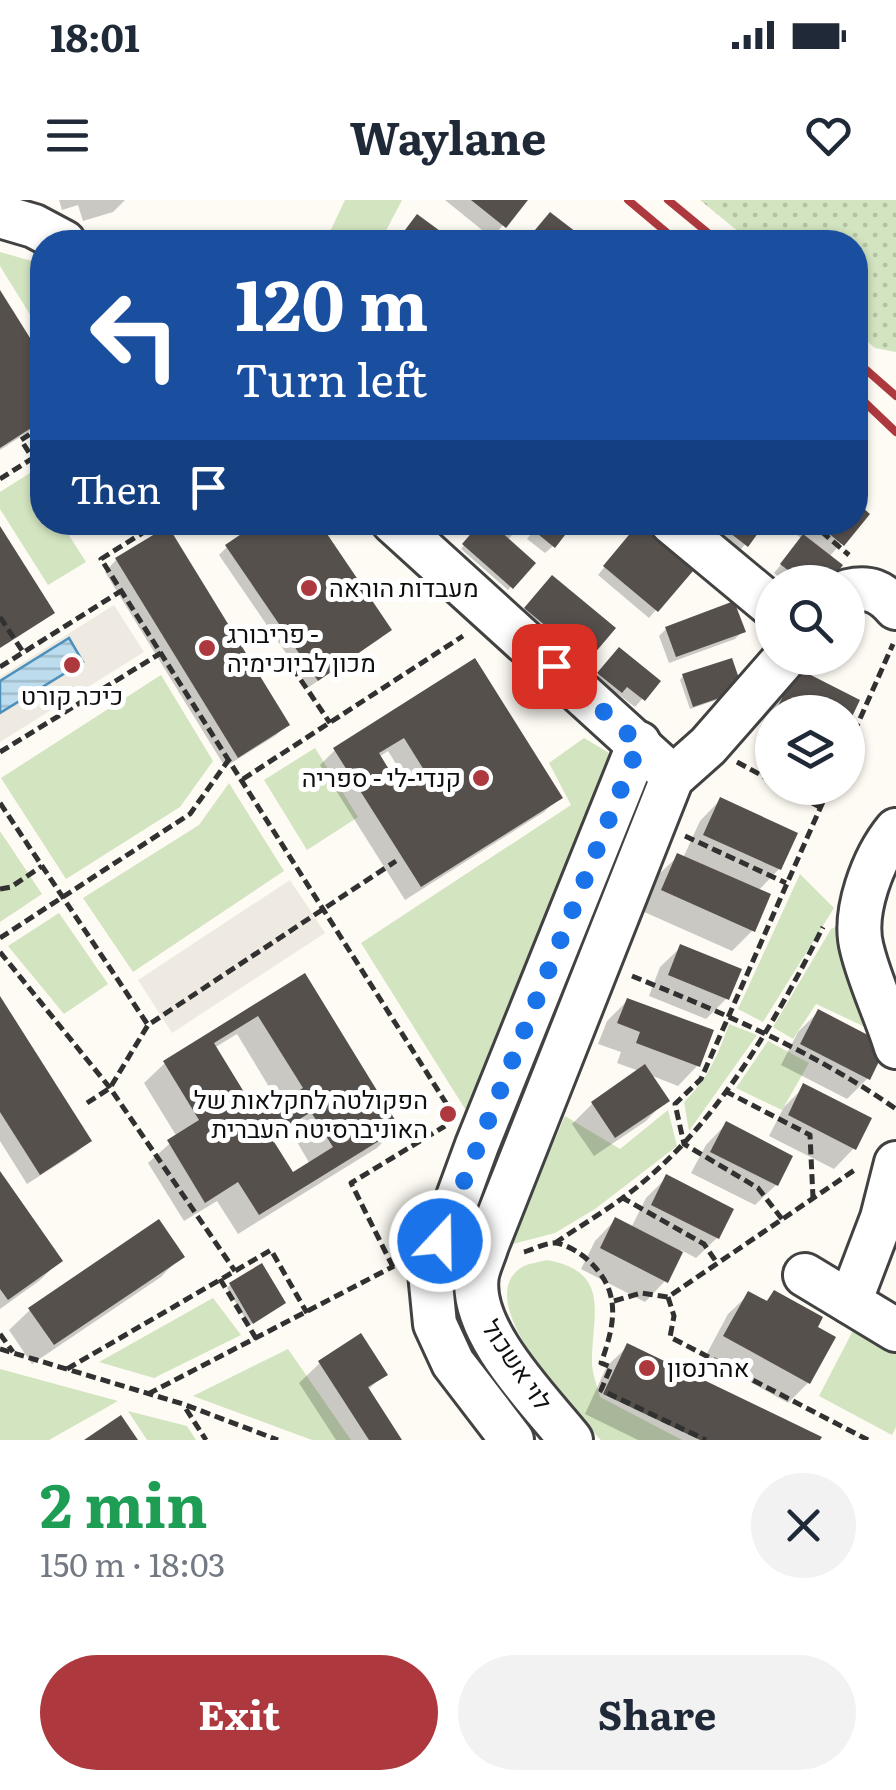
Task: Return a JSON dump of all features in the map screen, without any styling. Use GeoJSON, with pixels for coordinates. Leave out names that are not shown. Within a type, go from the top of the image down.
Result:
{"type":"FeatureCollection","features":[{"type":"Feature","properties":{"kind":"street"},"geometry":{"type":"LineString","coordinates":[[0,216],[42,230]]}},
{"type":"Feature","properties":{"kind":"street"},"geometry":{"type":"LineString","coordinates":[[408,535],[672,778],[708,746],[770,675]]}},
{"type":"Feature","properties":{"kind":"street"},"geometry":{"type":"LineString","coordinates":[[687,535],[755,592]]}},
{"type":"Feature","properties":{"kind":"street"},"geometry":{"type":"LineString","coordinates":[[865,586],[885,595],[896,608]]}},
{"type":"Feature","properties":{"kind":"street","name":"לוי אשכול"},"geometry":{"type":"LineString","coordinates":[[512,1440],[453,1363],[436,1324],[430,1274],[476,1146],[639,744]]}},
{"type":"Feature","properties":{"kind":"street","name":"לוי אשכול"},"geometry":{"type":"LineString","coordinates":[[572,1440],[493,1340],[480,1311],[476,1278],[672,778]]}},
{"type":"Feature","properties":{"kind":"street"},"geometry":{"type":"LineString","coordinates":[[896,830],[882,854],[860,920],[861,946],[896,1047]]}},
{"type":"Feature","properties":{"kind":"street"},"geometry":{"type":"LineString","coordinates":[[476,1146],[521,1162]]}},
{"type":"Feature","properties":{"kind":"street"},"geometry":{"type":"LineString","coordinates":[[850,1302],[864,1274],[882,1218],[882,1162]]}},
{"type":"Feature","properties":{"kind":"street"},"geometry":{"type":"LineString","coordinates":[[805,1275],[896,1330]]}},
{"type":"Feature","properties":{"kind":"path"},"geometry":{"type":"LineString","coordinates":[[30,434],[22,440],[30,453]]}},
{"type":"Feature","properties":{"kind":"path"},"geometry":{"type":"LineString","coordinates":[[0,479],[30,460]]}},
{"type":"Feature","properties":{"kind":"path"},"geometry":{"type":"LineString","coordinates":[[139,535],[101,559],[456,1119],[351,1184],[393,1267]]}},
{"type":"Feature","properties":{"kind":"path"},"geometry":{"type":"LineString","coordinates":[[820,535],[844,565]]}},
{"type":"Feature","properties":{"kind":"path"},"geometry":{"type":"LineString","coordinates":[[0,667],[121,591]]}},
{"type":"Feature","properties":{"kind":"path"},"geometry":{"type":"LineString","coordinates":[[243,779],[496,614]]}},
{"type":"Feature","properties":{"kind":"path"},"geometry":{"type":"LineString","coordinates":[[0,616],[23,652]]}},
{"type":"Feature","properties":{"kind":"path"},"geometry":{"type":"LineString","coordinates":[[865,707],[896,637]]}},
{"type":"Feature","properties":{"kind":"path"},"geometry":{"type":"LineString","coordinates":[[0,752],[161,653]]}},
{"type":"Feature","properties":{"kind":"path"},"geometry":{"type":"LineString","coordinates":[[284,656],[330,723]]}},
{"type":"Feature","properties":{"kind":"path"},"geometry":{"type":"LineString","coordinates":[[0,938],[190,814],[230,758]]}},
{"type":"Feature","properties":{"kind":"path"},"geometry":{"type":"LineString","coordinates":[[0,804],[148,1025]]}},
{"type":"Feature","properties":{"kind":"path"},"geometry":{"type":"LineString","coordinates":[[782,1219],[758,1188],[684,1144],[675,1104],[701,1080],[820,807],[816,805]]}},
{"type":"Feature","properties":{"kind":"path"},"geometry":{"type":"LineString","coordinates":[[655,823],[786,883]]}},
{"type":"Feature","properties":{"kind":"path"},"geometry":{"type":"LineString","coordinates":[[87,1103],[110,1088],[148,1025],[396,861]]}},
{"type":"Feature","properties":{"kind":"path"},"geometry":{"type":"LineString","coordinates":[[0,889],[10,887],[42,866]]}},
{"type":"Feature","properties":{"kind":"path"},"geometry":{"type":"LineString","coordinates":[[554,1243],[646,1180],[684,1144],[763,1034],[824,925],[865,900]]}},
{"type":"Feature","properties":{"kind":"path"},"geometry":{"type":"LineString","coordinates":[[0,952],[110,1088],[234,1271]]}},
{"type":"Feature","properties":{"kind":"path"},"geometry":{"type":"LineString","coordinates":[[628,974],[728,1015],[864,1087],[896,1109]]}},
{"type":"Feature","properties":{"kind":"path"},"geometry":{"type":"LineString","coordinates":[[725,1090],[810,1135],[813,1198]]}},
{"type":"Feature","properties":{"kind":"path"},"geometry":{"type":"LineString","coordinates":[[614,1301],[641,1294],[668,1296],[813,1198],[882,1162]]}},
{"type":"Feature","properties":{"kind":"path"},"geometry":{"type":"LineString","coordinates":[[621,1198],[704,1244],[717,1263]]}},
{"type":"Feature","properties":{"kind":"path"},"geometry":{"type":"LineString","coordinates":[[148,1394],[440,1241]]}},
{"type":"Feature","properties":{"kind":"path"},"geometry":{"type":"LineString","coordinates":[[488,1244],[554,1243],[582,1254],[601,1272],[614,1301],[614,1327],[601,1363],[611,1366],[600,1390],[706,1440]]}},
{"type":"Feature","properties":{"kind":"path"},"geometry":{"type":"LineString","coordinates":[[67,1369],[271,1250],[307,1313]]}},
{"type":"Feature","properties":{"kind":"path"},"geometry":{"type":"LineString","coordinates":[[220,1280],[257,1340]]}},
{"type":"Feature","properties":{"kind":"path"},"geometry":{"type":"LineString","coordinates":[[668,1296],[674,1316],[670,1336],[868,1440]]}},
{"type":"Feature","properties":{"kind":"path"},"geometry":{"type":"LineString","coordinates":[[0,1334],[14,1353]]}},
{"type":"Feature","properties":{"kind":"path"},"geometry":{"type":"LineString","coordinates":[[0,1349],[183,1404],[278,1440]]}},
{"type":"Feature","properties":{"kind":"path"},"geometry":{"type":"LineString","coordinates":[[183,1404],[206,1440]]}},
{"type":"Feature","properties":{"kind":"green space"},"geometry":{"type":"Polygon","coordinates":[[[345,200],[402,200],[386,230],[331,230],[345,200]]]}},
{"type":"Feature","properties":{"kind":"green space"},"geometry":{"type":"Polygon","coordinates":[[[700,200],[896,200],[896,352],[875,348],[868,342],[868,230],[736,230],[700,200]]]}},
{"type":"Feature","properties":{"kind":"green space"},"geometry":{"type":"Polygon","coordinates":[[[0,252],[30,261],[30,315],[0,266],[0,252]]]}},
{"type":"Feature","properties":{"kind":"green space"},"geometry":{"type":"Polygon","coordinates":[[[30,473],[30,535],[69,535],[86,562],[48,585],[0,509],[0,492],[30,473]]]}},
{"type":"Feature","properties":{"kind":"green space"},"geometry":{"type":"Polygon","coordinates":[[[161,675],[213,761],[180,807],[66,879],[1,778],[161,675]]]}},
{"type":"Feature","properties":{"kind":"green space"},"geometry":{"type":"Polygon","coordinates":[[[584,738],[611,754],[467,1112],[361,943],[571,805],[549,763],[584,738]]]}},
{"type":"Feature","properties":{"kind":"green space"},"geometry":{"type":"Polygon","coordinates":[[[315,748],[358,817],[307,850],[264,780],[315,748]]]}},
{"type":"Feature","properties":{"kind":"green space"},"geometry":{"type":"Polygon","coordinates":[[[229,783],[284,871],[133,972],[83,898],[199,825],[229,783]]]}},
{"type":"Feature","properties":{"kind":"green space"},"geometry":{"type":"Polygon","coordinates":[[[0,831],[42,894],[0,922],[0,831]]]}},
{"type":"Feature","properties":{"kind":"green space"},"geometry":{"type":"Polygon","coordinates":[[[800,874],[834,908],[763,1022],[738,1009],[800,874]]]}},
{"type":"Feature","properties":{"kind":"green space"},"geometry":{"type":"Polygon","coordinates":[[[59,913],[108,984],[64,1014],[8,946],[59,913]]]}},
{"type":"Feature","properties":{"kind":"green space"},"geometry":{"type":"Polygon","coordinates":[[[855,918],[878,1033],[816,1004],[793,1039],[773,1027],[831,929],[855,918]]]}},
{"type":"Feature","properties":{"kind":"green space"},"geometry":{"type":"Polygon","coordinates":[[[729,1024],[757,1035],[689,1131],[684,1102],[711,1066],[729,1024]]]}},
{"type":"Feature","properties":{"kind":"green space"},"geometry":{"type":"Polygon","coordinates":[[[768,1041],[809,1063],[782,1110],[736,1088],[768,1041]]]}},
{"type":"Feature","properties":{"kind":"green space"},"geometry":{"type":"Polygon","coordinates":[[[668,1110],[677,1146],[595,1209],[555,1233],[509,1245],[565,1116],[620,1149],[668,1110]]]}},
{"type":"Feature","properties":{"kind":"green space"},"geometry":{"type":"Polygon","coordinates":[[[547,1260],[581,1274],[594,1296],[592,1368],[600,1397],[682,1440],[601,1440],[551,1382],[516,1328],[508,1303],[509,1282],[524,1266],[547,1260]]]}},
{"type":"Feature","properties":{"kind":"green space"},"geometry":{"type":"Polygon","coordinates":[[[213,1298],[241,1335],[154,1378],[99,1362],[213,1298]]]}},
{"type":"Feature","properties":{"kind":"green space"},"geometry":{"type":"Polygon","coordinates":[[[858,1321],[896,1341],[896,1427],[892,1435],[819,1396],[858,1321]]]}},
{"type":"Feature","properties":{"kind":"green space"},"geometry":{"type":"Polygon","coordinates":[[[288,1349],[351,1440],[312,1440],[193,1396],[288,1349]]]}},
{"type":"Feature","properties":{"kind":"green space"},"geometry":{"type":"Polygon","coordinates":[[[0,1369],[118,1401],[49,1440],[0,1440],[0,1369]]]}},
{"type":"Feature","properties":{"kind":"green space"},"geometry":{"type":"Polygon","coordinates":[[[128,1411],[187,1426],[196,1440],[147,1440],[128,1411]]]}},
{"type":"Feature","properties":{"kind":"shaded area","name":"כיכר קורט"},"geometry":{"type":"Polygon","coordinates":[[[114,605],[144,652],[0,742],[0,677],[114,605]]]}},
{"type":"Feature","properties":{"kind":"shaded area"},"geometry":{"type":"Polygon","coordinates":[[[290,880],[325,933],[172,1033],[138,980],[290,880]]]}},
{"type":"Feature","properties":{"kind":"water"},"geometry":{"type":"Polygon","coordinates":[[[69,638],[83,662],[0,713],[0,681],[69,638]]]}},
{"type":"Feature","properties":{"kind":"building"},"geometry":{"type":"Polygon","coordinates":[[[471,200],[528,200],[506,228],[471,200]]]}},
{"type":"Feature","properties":{"kind":"building"},"geometry":{"type":"Polygon","coordinates":[[[550,212],[573,230],[535,230],[550,212]]]}},
{"type":"Feature","properties":{"kind":"building"},"geometry":{"type":"Polygon","coordinates":[[[417,214],[439,230],[405,230],[417,214]]]}},
{"type":"Feature","properties":{"kind":"building"},"geometry":{"type":"Polygon","coordinates":[[[0,290],[30,338],[30,429],[0,448],[0,290]]]}},
{"type":"Feature","properties":{"kind":"building"},"geometry":{"type":"Polygon","coordinates":[[[0,526],[55,613],[0,648],[0,526]]]}},
{"type":"Feature","properties":{"kind":"building","name":"פריבורג - מכון לביוכימיה"},"geometry":{"type":"Polygon","coordinates":[[[153,535],[174,535],[290,725],[238,758],[115,558],[153,535]]]}},
{"type":"Feature","properties":{"kind":"building","name":"מעבדות הוראה"},"geometry":{"type":"Polygon","coordinates":[[[240,535],[328,535],[392,630],[318,681],[225,545],[240,535]]]}},
{"type":"Feature","properties":{"kind":"building"},"geometry":{"type":"Polygon","coordinates":[[[470,535],[505,535],[536,563],[513,589],[462,544],[470,535]]]}},
{"type":"Feature","properties":{"kind":"building"},"geometry":{"type":"Polygon","coordinates":[[[539,535],[565,535],[555,548],[539,535]]]}},
{"type":"Feature","properties":{"kind":"building"},"geometry":{"type":"Polygon","coordinates":[[[629,535],[651,535],[693,571],[658,612],[603,566],[629,535]]]}},
{"type":"Feature","properties":{"kind":"building"},"geometry":{"type":"Polygon","coordinates":[[[733,535],[757,535],[748,547],[733,535]]]}},
{"type":"Feature","properties":{"kind":"building"},"geometry":{"type":"Polygon","coordinates":[[[804,535],[843,565],[781,565],[804,535]]]}},
{"type":"Feature","properties":{"kind":"building"},"geometry":{"type":"Polygon","coordinates":[[[831,535],[853,535],[844,546],[831,535]]]}},
{"type":"Feature","properties":{"kind":"building"},"geometry":{"type":"Polygon","coordinates":[[[552,575],[616,628],[588,661],[524,608],[552,575]]]}},
{"type":"Feature","properties":{"kind":"building"},"geometry":{"type":"Polygon","coordinates":[[[734,601],[746,632],[676,657],[665,627],[734,601]]]}},
{"type":"Feature","properties":{"kind":"building"},"geometry":{"type":"Polygon","coordinates":[[[619,647],[661,681],[645,701],[627,687],[622,693],[597,673],[619,647]]]}},
{"type":"Feature","properties":{"kind":"building","name":"קנדי-לי - ספריה"},"geometry":{"type":"Polygon","coordinates":[[[475,658],[563,798],[421,887],[333,748],[475,658]],[[404,738],[379,753],[399,786],[424,770],[404,738]]]}},
{"type":"Feature","properties":{"kind":"building"},"geometry":{"type":"Polygon","coordinates":[[[732,658],[743,690],[693,707],[682,674],[732,658]]]}},
{"type":"Feature","properties":{"kind":"building"},"geometry":{"type":"Polygon","coordinates":[[[794,675],[811,675],[850,695],[784,695],[794,675]]]}},
{"type":"Feature","properties":{"kind":"building"},"geometry":{"type":"Polygon","coordinates":[[[720,797],[798,833],[781,870],[703,835],[720,797]]]}},
{"type":"Feature","properties":{"kind":"building"},"geometry":{"type":"Polygon","coordinates":[[[677,853],[771,894],[755,932],[661,890],[677,853]]]}},
{"type":"Feature","properties":{"kind":"building"},"geometry":{"type":"Polygon","coordinates":[[[680,944],[742,969],[729,1000],[668,975],[680,944]]]}},
{"type":"Feature","properties":{"kind":"building"},"geometry":{"type":"Polygon","coordinates":[[[305,973],[400,1128],[259,1215],[238,1182],[205,1203],[167,1140],[199,1120],[163,1061],[305,973]],[[258,1016],[214,1043],[258,1115],[303,1088],[258,1016]],[[311,1112],[271,1137],[293,1172],[333,1147],[311,1112]]]}},
{"type":"Feature","properties":{"kind":"building"},"geometry":{"type":"Polygon","coordinates":[[[0,996],[92,1141],[40,1175],[0,1112],[0,996]]]}},
{"type":"Feature","properties":{"kind":"building"},"geometry":{"type":"Polygon","coordinates":[[[627,998],[714,1030],[700,1067],[636,1043],[640,1032],[617,1023],[627,998]]]}},
{"type":"Feature","properties":{"kind":"building"},"geometry":{"type":"Polygon","coordinates":[[[818,1009],[887,1045],[870,1080],[800,1044],[818,1009]]]}},
{"type":"Feature","properties":{"kind":"building"},"geometry":{"type":"Polygon","coordinates":[[[645,1064],[670,1101],[615,1138],[591,1102],[645,1064]]]}},
{"type":"Feature","properties":{"kind":"building"},"geometry":{"type":"Polygon","coordinates":[[[803,1083],[872,1118],[856,1150],[788,1115],[803,1083]]]}},
{"type":"Feature","properties":{"kind":"building"},"geometry":{"type":"Polygon","coordinates":[[[726,1121],[793,1156],[778,1186],[710,1152],[726,1121]]]}},
{"type":"Feature","properties":{"kind":"building"},"geometry":{"type":"Polygon","coordinates":[[[0,1171],[63,1261],[8,1300],[0,1289],[0,1171]]]}},
{"type":"Feature","properties":{"kind":"building"},"geometry":{"type":"Polygon","coordinates":[[[666,1174],[734,1209],[719,1239],[651,1205],[666,1174]]]}},
{"type":"Feature","properties":{"kind":"building"},"geometry":{"type":"Polygon","coordinates":[[[615,1217],[683,1252],[668,1283],[600,1248],[615,1217]]]}},
{"type":"Feature","properties":{"kind":"building"},"geometry":{"type":"Polygon","coordinates":[[[159,1219],[185,1257],[54,1345],[28,1308],[159,1219]]]}},
{"type":"Feature","properties":{"kind":"building"},"geometry":{"type":"Polygon","coordinates":[[[262,1263],[286,1303],[253,1324],[229,1283],[262,1263]]]}},
{"type":"Feature","properties":{"kind":"building"},"geometry":{"type":"Polygon","coordinates":[[[774,1290],[823,1317],[818,1327],[836,1337],[810,1384],[723,1336],[748,1291],[767,1301],[774,1290]]]}},
{"type":"Feature","properties":{"kind":"building"},"geometry":{"type":"Polygon","coordinates":[[[361,1333],[388,1375],[368,1387],[402,1440],[369,1440],[318,1361],[361,1333]]]}},
{"type":"Feature","properties":{"kind":"building","name":"אהרנסון"},"geometry":{"type":"Polygon","coordinates":[[[627,1343],[822,1437],[700,1440],[603,1394],[627,1343]]]}},
{"type":"Feature","properties":{"kind":"building"},"geometry":{"type":"Polygon","coordinates":[[[121,1415],[138,1440],[84,1440],[121,1415]]]}},
{"type":"Feature","properties":{"kind":"railway"},"geometry":{"type":"LineString","coordinates":[[628,200],[664,230]]}},
{"type":"Feature","properties":{"kind":"railway"},"geometry":{"type":"LineString","coordinates":[[668,200],[704,230]]}},
{"type":"Feature","properties":{"kind":"railway"},"geometry":{"type":"LineString","coordinates":[[868,371],[896,396]]}},
{"type":"Feature","properties":{"kind":"railway"},"geometry":{"type":"LineString","coordinates":[[868,405],[896,432]]}},
{"type":"Feature","properties":{"kind":"place","name":"מעבדות הוראה"},"geometry":{"type":"Point","coordinates":[309,588]}},
{"type":"Feature","properties":{"kind":"place","name":"פריבורג - מכון לביוכימיה"},"geometry":{"type":"Point","coordinates":[207,648]}},
{"type":"Feature","properties":{"kind":"place","name":"כיכר קורט"},"geometry":{"type":"Point","coordinates":[72,665]}},
{"type":"Feature","properties":{"kind":"place","name":"קנדי-לי - ספריה"},"geometry":{"type":"Point","coordinates":[481,778]}},
{"type":"Feature","properties":{"kind":"place","name":"הפקולטה לחקלאות של האוניברסיטה העברית"},"geometry":{"type":"Point","coordinates":[448,1114]}},
{"type":"Feature","properties":{"kind":"place","name":"אהרנסון"},"geometry":{"type":"Point","coordinates":[647,1368]}},
{"type":"Feature","properties":{"kind":"route"},"geometry":{"type":"LineString","coordinates":[[440,1241],[639,744],[554,666]]}}]}
